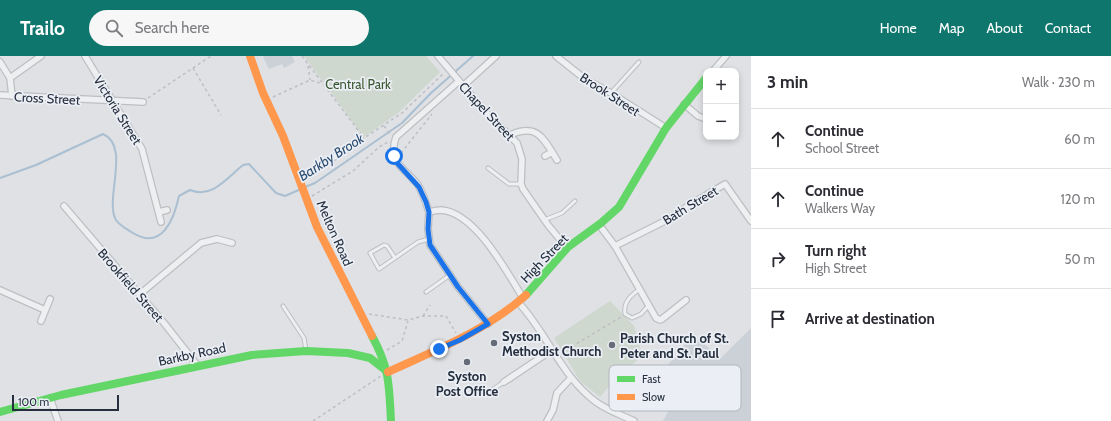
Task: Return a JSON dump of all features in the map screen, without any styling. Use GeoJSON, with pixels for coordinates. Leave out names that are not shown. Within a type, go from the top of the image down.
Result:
{"type":"FeatureCollection","features":[{"type":"Feature","properties":{"kind":"street"},"geometry":{"type":"LineString","coordinates":[[10,78],[41,56]]}},
{"type":"Feature","properties":{"kind":"street","name":"Victoria Street"},"geometry":{"type":"LineString","coordinates":[[85,56],[142,149],[161,222]]}},
{"type":"Feature","properties":{"kind":"street","name":"Melton Road"},"geometry":{"type":"LineString","coordinates":[[250,56],[266,100],[300,178],[317,227],[359,312],[382,354],[388,372],[391,421]]}},
{"type":"Feature","properties":{"kind":"street","name":"Chapel Street"},"geometry":{"type":"LineString","coordinates":[[438,56],[482,108],[517,143],[523,167],[521,184]]}},
{"type":"Feature","properties":{"kind":"street"},"geometry":{"type":"LineString","coordinates":[[464,86],[496,56]]}},
{"type":"Feature","properties":{"kind":"street","name":"Brook Street"},"geometry":{"type":"LineString","coordinates":[[556,56],[585,79],[611,93],[666,128]]}},
{"type":"Feature","properties":{"kind":"street"},"geometry":{"type":"LineString","coordinates":[[716,68],[726,56]]}},
{"type":"Feature","properties":{"kind":"street"},"geometry":{"type":"LineString","coordinates":[[0,62],[10,78],[12,96]]}},
{"type":"Feature","properties":{"kind":"street"},"geometry":{"type":"LineString","coordinates":[[458,80],[396,137],[393,145],[395,160],[419,187],[429,212],[429,239],[435,253],[488,324]]}},
{"type":"Feature","properties":{"kind":"street","name":"High Street"},"geometry":{"type":"LineString","coordinates":[[388,372],[460,340],[488,324],[520,300],[567,248],[600,226],[619,207],[666,128],[703,82]]}},
{"type":"Feature","properties":{"kind":"street","name":"Cross Street"},"geometry":{"type":"LineString","coordinates":[[0,95],[143,102]]}},
{"type":"Feature","properties":{"kind":"street"},"geometry":{"type":"LineString","coordinates":[[684,104],[698,116],[703,118]]}},
{"type":"Feature","properties":{"kind":"street"},"geometry":{"type":"LineString","coordinates":[[510,136],[521,130],[531,130],[543,139],[557,160]]}},
{"type":"Feature","properties":{"kind":"street"},"geometry":{"type":"LineString","coordinates":[[543,139],[548,134]]}},
{"type":"Feature","properties":{"kind":"street"},"geometry":{"type":"LineString","coordinates":[[300,178],[355,144]]}},
{"type":"Feature","properties":{"kind":"street"},"geometry":{"type":"LineString","coordinates":[[545,156],[552,152]]}},
{"type":"Feature","properties":{"kind":"street"},"geometry":{"type":"LineString","coordinates":[[521,184],[529,200],[567,248]]}},
{"type":"Feature","properties":{"kind":"street","name":"Bath Street"},"geometry":{"type":"LineString","coordinates":[[615,246],[667,220],[725,184],[751,220]]}},
{"type":"Feature","properties":{"kind":"street","name":"Brookfield Street"},"geometry":{"type":"LineString","coordinates":[[64,206],[140,294],[197,365]]}},
{"type":"Feature","properties":{"kind":"street"},"geometry":{"type":"LineString","coordinates":[[158,212],[167,210]]}},
{"type":"Feature","properties":{"kind":"street"},"geometry":{"type":"LineString","coordinates":[[429,212],[442,210],[451,213],[462,218],[474,229],[504,268],[520,300],[571,378],[596,402],[609,408]]}},
{"type":"Feature","properties":{"kind":"street"},"geometry":{"type":"LineString","coordinates":[[600,226],[615,246],[641,288],[648,305],[656,318],[660,320],[686,300]]}},
{"type":"Feature","properties":{"kind":"street"},"geometry":{"type":"LineString","coordinates":[[140,294],[201,244],[217,239],[232,243]]}},
{"type":"Feature","properties":{"kind":"street"},"geometry":{"type":"LineString","coordinates":[[0,290],[45,310]]}},
{"type":"Feature","properties":{"kind":"street"},"geometry":{"type":"LineString","coordinates":[[41,320],[50,299]]}},
{"type":"Feature","properties":{"kind":"street"},"geometry":{"type":"LineString","coordinates":[[504,382],[552,350]]}},
{"type":"Feature","properties":{"kind":"street","name":"Barkby Road"},"geometry":{"type":"LineString","coordinates":[[0,412],[50,398],[197,365],[252,355],[306,351],[348,353],[370,358],[388,372]]}},
{"type":"Feature","properties":{"kind":"street"},"geometry":{"type":"LineString","coordinates":[[547,421],[553,410],[557,393],[571,378]]}},
{"type":"Feature","properties":{"kind":"street"},"geometry":{"type":"LineString","coordinates":[[50,398],[58,421]]}},
{"type":"Feature","properties":{"kind":"street"},"geometry":{"type":"LineString","coordinates":[[614,411],[634,421]]}},
{"type":"Feature","properties":{"kind":"lane"},"geometry":{"type":"LineString","coordinates":[[611,93],[639,62]]}},
{"type":"Feature","properties":{"kind":"lane"},"geometry":{"type":"LineString","coordinates":[[488,168],[509,184],[521,184]]}},
{"type":"Feature","properties":{"kind":"lane"},"geometry":{"type":"LineString","coordinates":[[544,220],[562,213],[574,202]]}},
{"type":"Feature","properties":{"kind":"lane"},"geometry":{"type":"LineString","coordinates":[[395,258],[387,246],[384,245],[370,253],[379,269],[395,258],[418,242],[429,239]]}},
{"type":"Feature","properties":{"kind":"lane"},"geometry":{"type":"LineString","coordinates":[[426,292],[450,275]]}},
{"type":"Feature","properties":{"kind":"lane"},"geometry":{"type":"LineString","coordinates":[[641,288],[627,300],[624,310],[625,314],[628,317],[636,316],[648,305]]}},
{"type":"Feature","properties":{"kind":"lane"},"geometry":{"type":"LineString","coordinates":[[283,306],[304,338],[306,351]]}},
{"type":"Feature","properties":{"kind":"lane"},"geometry":{"type":"LineString","coordinates":[[484,395],[504,382]]}},
{"type":"Feature","properties":{"kind":"path"},"geometry":{"type":"LineString","coordinates":[[143,102],[211,56]]}},
{"type":"Feature","properties":{"kind":"path"},"geometry":{"type":"LineString","coordinates":[[302,56],[364,138]]}},
{"type":"Feature","properties":{"kind":"path"},"geometry":{"type":"LineString","coordinates":[[308,64],[310,80]]}},
{"type":"Feature","properties":{"kind":"path"},"geometry":{"type":"LineString","coordinates":[[193,68],[221,115]]}},
{"type":"Feature","properties":{"kind":"path"},"geometry":{"type":"LineString","coordinates":[[355,144],[402,113],[449,68]]}},
{"type":"Feature","properties":{"kind":"path"},"geometry":{"type":"LineString","coordinates":[[266,100],[310,80],[323,84]]}},
{"type":"Feature","properties":{"kind":"path"},"geometry":{"type":"LineString","coordinates":[[395,160],[432,114]]}},
{"type":"Feature","properties":{"kind":"path"},"geometry":{"type":"LineString","coordinates":[[306,197],[353,171],[379,147],[393,139],[384,126]]}},
{"type":"Feature","properties":{"kind":"path"},"geometry":{"type":"LineString","coordinates":[[423,316],[430,305]]}},
{"type":"Feature","properties":{"kind":"path"},"geometry":{"type":"LineString","coordinates":[[359,312],[408,320],[423,316],[446,316],[460,340]]}},
{"type":"Feature","properties":{"kind":"path"},"geometry":{"type":"LineString","coordinates":[[552,350],[571,347],[625,314]]}},
{"type":"Feature","properties":{"kind":"path"},"geometry":{"type":"LineString","coordinates":[[382,354],[402,341],[408,320]]}},
{"type":"Feature","properties":{"kind":"path"},"geometry":{"type":"LineString","coordinates":[[313,421],[388,372]]}},
{"type":"Feature","properties":{"kind":"shaded area"},"geometry":{"type":"Polygon","coordinates":[[[292,56],[295,62],[284,68],[282,64],[269,69],[263,57],[292,56]]]}},
{"type":"Feature","properties":{"kind":"shaded area"},"geometry":{"type":"Polygon","coordinates":[[[751,328],[751,421],[663,421],[668,411],[741,411],[741,365],[668,365],[693,335],[721,358],[751,328]]]}},
{"type":"Feature","properties":{"kind":"green space","name":"Central Park"},"geometry":{"type":"Polygon","coordinates":[[[304,56],[426,56],[440,72],[398,113],[364,137],[304,56]]]}},
{"type":"Feature","properties":{"kind":"green space"},"geometry":{"type":"Polygon","coordinates":[[[610,301],[635,327],[636,336],[643,356],[631,365],[609,365],[609,386],[600,397],[580,381],[554,338],[610,301]]]}},
{"type":"Feature","properties":{"kind":"waterway","name":"Barkby Brook"},"geometry":{"type":"LineString","coordinates":[[305,187],[315,183],[402,123],[431,93],[473,56]]}},
{"type":"Feature","properties":{"kind":"waterway","name":"Barkby Brook"},"geometry":{"type":"LineString","coordinates":[[0,178],[36,165],[103,134],[111,140],[115,150],[116,174],[113,211],[116,220],[122,226],[143,238],[152,238],[165,230],[174,214],[179,196],[190,190],[205,192],[219,186],[243,165],[249,164],[276,193],[285,196],[301,189]]}},
{"type":"Feature","properties":{"kind":"traffic: fast"},"geometry":{"type":"LineString","coordinates":[[526,295],[568,247],[601,223],[619,207],[666,128],[703,82]]}},
{"type":"Feature","properties":{"kind":"traffic: fast"},"geometry":{"type":"LineString","coordinates":[[372,336],[382,358],[388,377],[391,421]]}},
{"type":"Feature","properties":{"kind":"traffic: fast"},"geometry":{"type":"LineString","coordinates":[[0,412],[61,395],[252,355],[306,351],[348,353],[370,358],[388,372]]}},
{"type":"Feature","properties":{"kind":"traffic: slow"},"geometry":{"type":"LineString","coordinates":[[250,56],[263,93],[283,136],[317,227],[372,336]]}},
{"type":"Feature","properties":{"kind":"traffic: slow"},"geometry":{"type":"LineString","coordinates":[[388,372],[460,339],[511,308],[526,295]]}},
{"type":"Feature","properties":{"kind":"place","name":"Syston Methodist Church"},"geometry":{"type":"Point","coordinates":[494,343]}},
{"type":"Feature","properties":{"kind":"place","name":"Parish Church of St. Peter and St. Paul"},"geometry":{"type":"Point","coordinates":[612,345]}},
{"type":"Feature","properties":{"kind":"place","name":"Syston Post Office"},"geometry":{"type":"Point","coordinates":[467,362]}},
{"type":"Feature","properties":{"kind":"route"},"geometry":{"type":"LineString","coordinates":[[394,156],[398,164],[419,187],[426,202],[429,212],[428,229],[430,245],[458,287],[488,324],[460,340],[439,349]]}}]}
